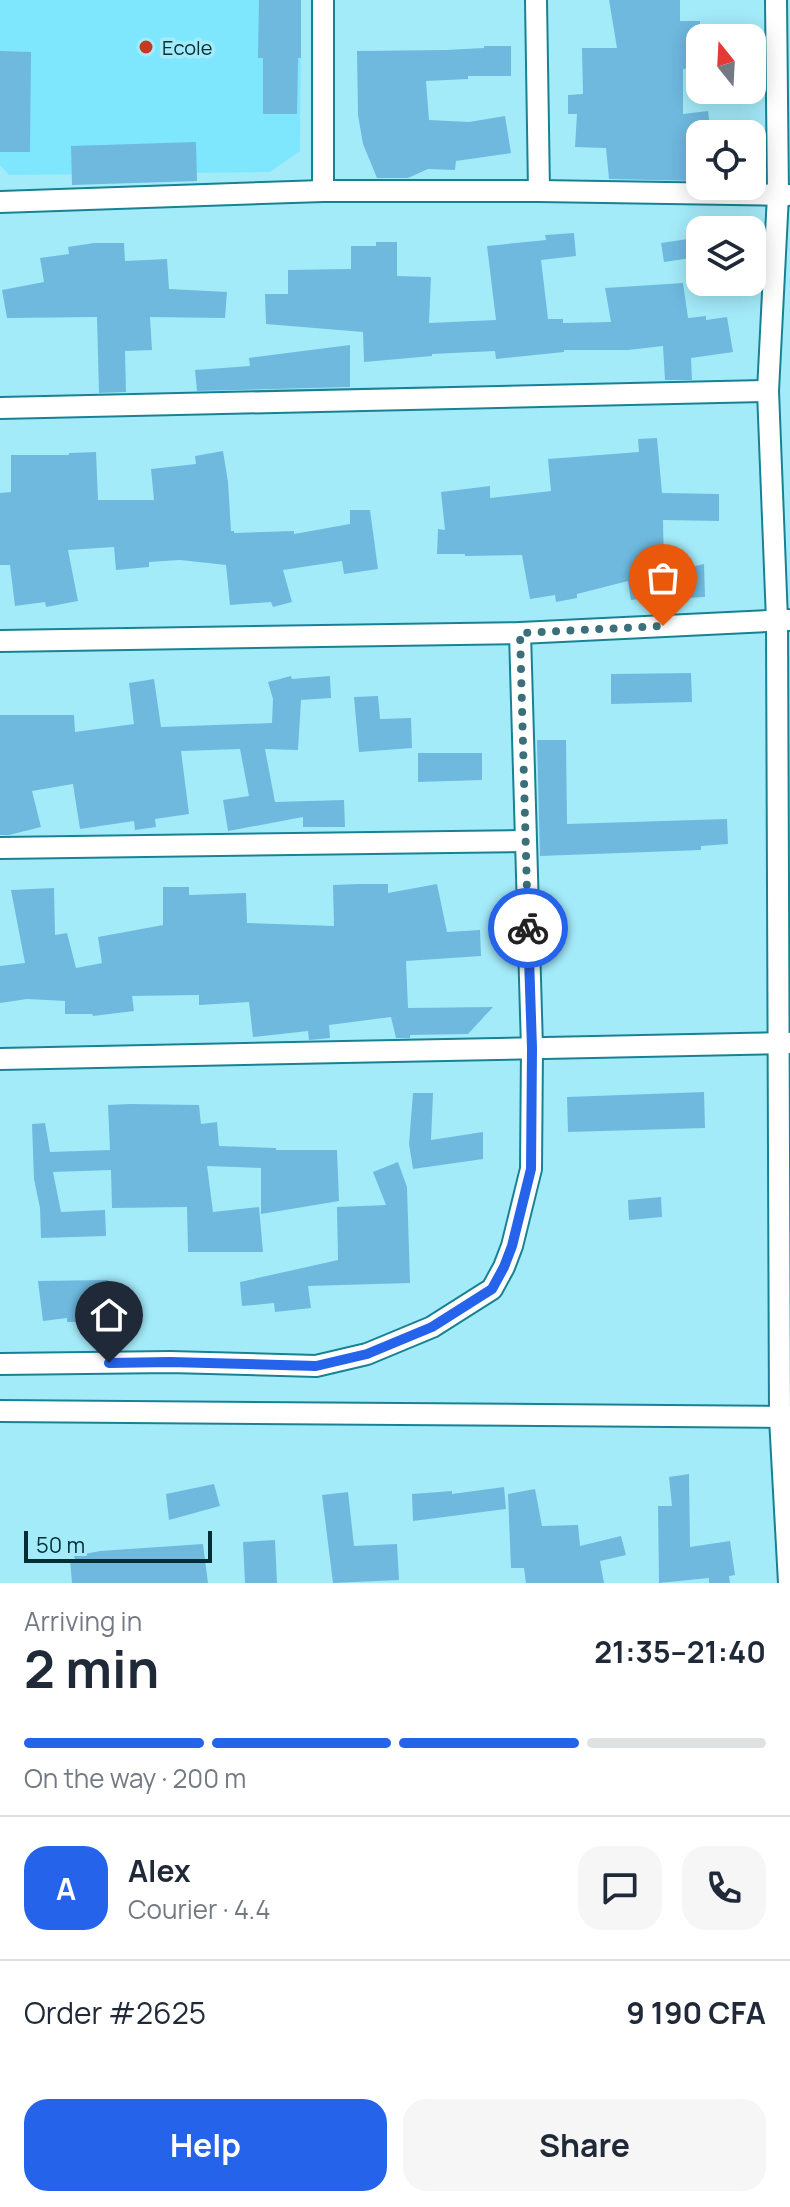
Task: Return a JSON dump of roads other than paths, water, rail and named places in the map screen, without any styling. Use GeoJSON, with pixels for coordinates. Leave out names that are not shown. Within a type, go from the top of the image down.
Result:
{"type":"FeatureCollection","features":[{"type":"Feature","properties":{"kind":"street"},"geometry":{"type":"LineString","coordinates":[[323,0],[323,191]]}},
{"type":"Feature","properties":{"kind":"street"},"geometry":{"type":"LineString","coordinates":[[536,0],[539,191]]}},
{"type":"Feature","properties":{"kind":"street"},"geometry":{"type":"LineString","coordinates":[[776,0],[784,195],[768,391],[784,620],[785,1418],[789,1583]]}},
{"type":"Feature","properties":{"kind":"street"},"geometry":{"type":"LineString","coordinates":[[0,202],[323,191],[784,195]]}},
{"type":"Feature","properties":{"kind":"street"},"geometry":{"type":"LineString","coordinates":[[0,408],[768,391]]}},
{"type":"Feature","properties":{"kind":"street"},"geometry":{"type":"LineString","coordinates":[[0,641],[520,633],[784,620]]}},
{"type":"Feature","properties":{"kind":"street"},"geometry":{"type":"LineString","coordinates":[[0,1364],[170,1362],[316,1366],[367,1354],[432,1327],[492,1289],[512,1246],[531,1169],[532,1048],[520,633]]}},
{"type":"Feature","properties":{"kind":"street"},"geometry":{"type":"LineString","coordinates":[[0,848],[525,841]]}},
{"type":"Feature","properties":{"kind":"street"},"geometry":{"type":"LineString","coordinates":[[0,1059],[784,1044]]}},
{"type":"Feature","properties":{"kind":"street"},"geometry":{"type":"LineString","coordinates":[[0,1411],[785,1418]]}},
{"type":"Feature","properties":{"kind":"place","name":"Ecole"},"geometry":{"type":"Point","coordinates":[146,47]}}]}
